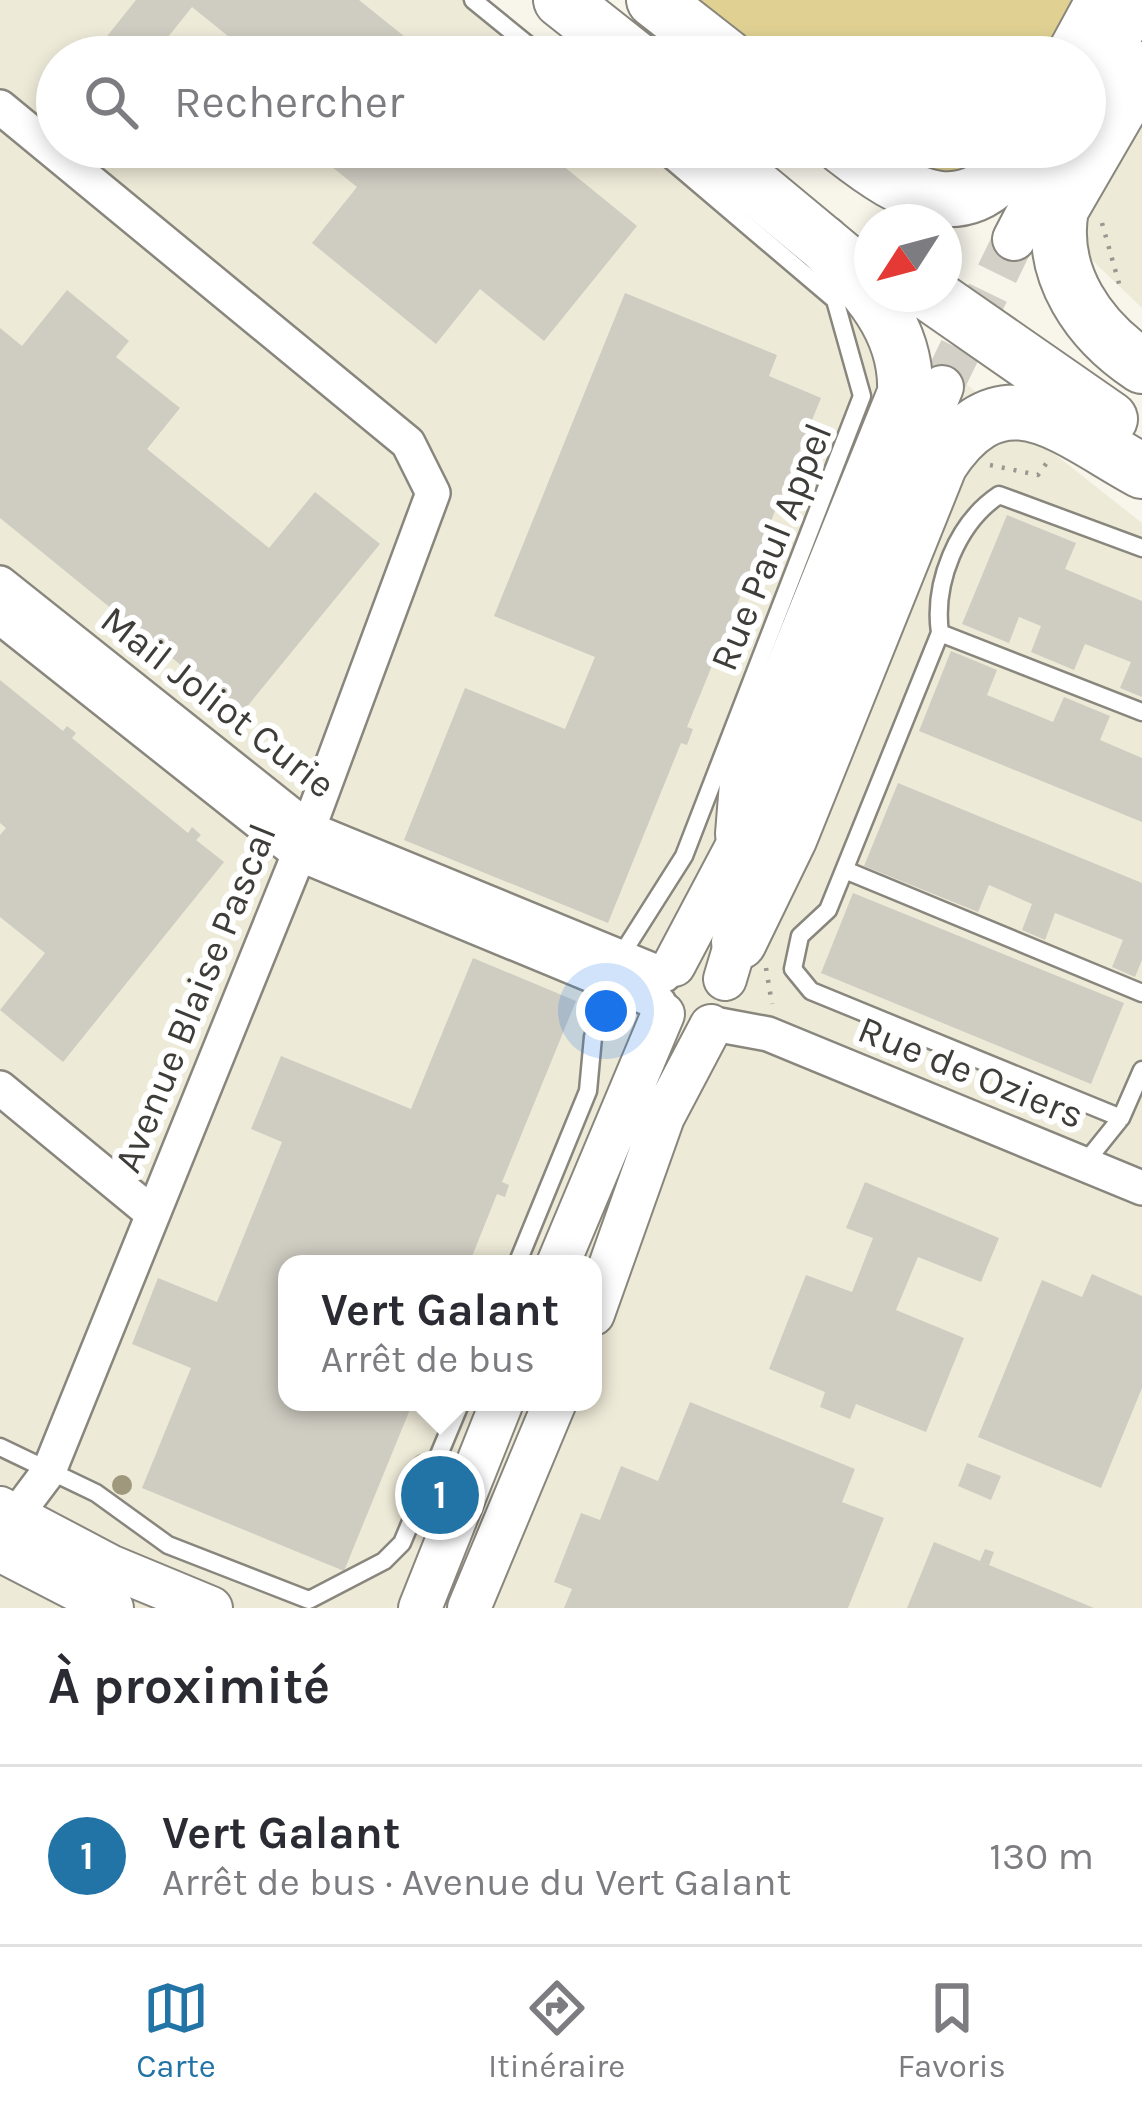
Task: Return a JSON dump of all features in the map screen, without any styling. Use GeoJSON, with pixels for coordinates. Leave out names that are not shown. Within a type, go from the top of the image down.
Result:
{"type":"FeatureCollection","features":[{"type":"Feature","properties":{"kind":"highway"},"geometry":{"type":"LineString","coordinates":[[530,0],[573,36]]}},
{"type":"Feature","properties":{"kind":"highway"},"geometry":{"type":"LineString","coordinates":[[562,0],[607,36]]}},
{"type":"Feature","properties":{"kind":"highway"},"geometry":{"type":"LineString","coordinates":[[622,0],[666,36]]}},
{"type":"Feature","properties":{"kind":"highway"},"geometry":{"type":"LineString","coordinates":[[653,0],[700,36]]}},
{"type":"Feature","properties":{"kind":"highway"},"geometry":{"type":"LineString","coordinates":[[1084,36],[1104,0]]}},
{"type":"Feature","properties":{"kind":"highway"},"geometry":{"type":"LineString","coordinates":[[1106,124],[1122,94]]}},
{"type":"Feature","properties":{"kind":"highway"},"geometry":{"type":"LineString","coordinates":[[737,168],[847,245]]}},
{"type":"Feature","properties":{"kind":"highway"},"geometry":{"type":"LineString","coordinates":[[743,835],[747,784],[905,393],[902,350],[847,245],[767,168]]}},
{"type":"Feature","properties":{"kind":"highway"},"geometry":{"type":"LineString","coordinates":[[829,168],[874,204]]}},
{"type":"Feature","properties":{"kind":"highway"},"geometry":{"type":"LineString","coordinates":[[870,168],[891,184],[949,201],[983,191],[1004,168]]}},
{"type":"Feature","properties":{"kind":"highway"},"geometry":{"type":"LineString","coordinates":[[1083,168],[1061,209],[1057,233],[1069,285],[1106,338],[1142,366]]}},
{"type":"Feature","properties":{"kind":"highway"},"geometry":{"type":"LineString","coordinates":[[962,275],[1007,311],[1142,400]]}},
{"type":"Feature","properties":{"kind":"highway"},"geometry":{"type":"LineString","coordinates":[[908,312],[1066,439],[1142,472]]}},
{"type":"Feature","properties":{"kind":"highway"},"geometry":{"type":"LineString","coordinates":[[953,312],[1142,439]]}},
{"type":"Feature","properties":{"kind":"highway"},"geometry":{"type":"LineString","coordinates":[[724,994],[940,464],[960,434],[982,417],[1008,410],[1041,416],[1066,439]]}},
{"type":"Feature","properties":{"kind":"street"},"geometry":{"type":"LineString","coordinates":[[1122,94],[1139,0]]}},
{"type":"Feature","properties":{"kind":"street","name":"Avenue Blaise Pascal"},"geometry":{"type":"LineString","coordinates":[[0,107],[36,137]]}},
{"type":"Feature","properties":{"kind":"street","name":"Avenue Blaise Pascal"},"geometry":{"type":"LineString","coordinates":[[5,1528],[49,1471],[304,842],[431,508],[429,476],[408,443],[74,168]]}},
{"type":"Feature","properties":{"kind":"street"},"geometry":{"type":"LineString","coordinates":[[1014,239],[1051,168]]}},
{"type":"Feature","properties":{"kind":"street"},"geometry":{"type":"LineString","coordinates":[[602,1289],[663,1117],[724,994],[751,887],[807,713],[942,387]]}},
{"type":"Feature","properties":{"kind":"street","name":"Mail Joliot Curie"},"geometry":{"type":"LineString","coordinates":[[0,583],[280,811],[304,842]]}},
{"type":"Feature","properties":{"kind":"street","name":"Mail Joliot Curie"},"geometry":{"type":"LineString","coordinates":[[0,617],[304,842],[665,989]]}},
{"type":"Feature","properties":{"kind":"street"},"geometry":{"type":"LineString","coordinates":[[562,1255],[665,989],[807,713]]}},
{"type":"Feature","properties":{"kind":"street"},"geometry":{"type":"LineString","coordinates":[[665,989],[704,960],[724,994]]}},
{"type":"Feature","properties":{"kind":"street"},"geometry":{"type":"LineString","coordinates":[[665,989],[685,1030],[724,994]]}},
{"type":"Feature","properties":{"kind":"street","name":"Rue de Oziers"},"geometry":{"type":"LineString","coordinates":[[724,994],[768,1034],[1142,1188]]}},
{"type":"Feature","properties":{"kind":"street"},"geometry":{"type":"LineString","coordinates":[[0,1088],[153,1214]]}},
{"type":"Feature","properties":{"kind":"street"},"geometry":{"type":"LineString","coordinates":[[420,1608],[498,1411]]}},
{"type":"Feature","properties":{"kind":"street"},"geometry":{"type":"LineString","coordinates":[[469,1608],[551,1411]]}},
{"type":"Feature","properties":{"kind":"street"},"geometry":{"type":"LineString","coordinates":[[5,1528],[112,1608]]}},
{"type":"Feature","properties":{"kind":"street"},"geometry":{"type":"LineString","coordinates":[[5,1528],[211,1608]]}},
{"type":"Feature","properties":{"kind":"lane"},"geometry":{"type":"LineString","coordinates":[[473,0],[517,36]]}},
{"type":"Feature","properties":{"kind":"lane","name":"Rue Paul Appel"},"geometry":{"type":"LineString","coordinates":[[522,1255],[588,1090],[593,1037],[615,971],[684,856],[862,396],[835,300],[680,168]]}},
{"type":"Feature","properties":{"kind":"lane"},"geometry":{"type":"LineString","coordinates":[[1120,1118],[811,992],[793,969],[800,936],[828,910],[940,633],[935,598],[974,512],[999,495],[1142,548]]}},
{"type":"Feature","properties":{"kind":"lane"},"geometry":{"type":"LineString","coordinates":[[940,633],[1142,712]]}},
{"type":"Feature","properties":{"kind":"lane"},"geometry":{"type":"LineString","coordinates":[[844,870],[1142,993]]}},
{"type":"Feature","properties":{"kind":"lane"},"geometry":{"type":"LineString","coordinates":[[1084,1164],[1120,1118],[1142,1070]]}},
{"type":"Feature","properties":{"kind":"lane"},"geometry":{"type":"LineString","coordinates":[[0,1447],[96,1493],[168,1545],[301,1600],[318,1598],[384,1561],[402,1543],[457,1411]]}},
{"type":"Feature","properties":{"kind":"path"},"geometry":{"type":"LineString","coordinates":[[1098,211],[1123,298]]}},
{"type":"Feature","properties":{"kind":"path"},"geometry":{"type":"LineString","coordinates":[[1001,470],[1038,475],[1066,439]]}},
{"type":"Feature","properties":{"kind":"shaded area"},"geometry":{"type":"Polygon","coordinates":[[[0,0],[481,0],[526,36],[36,36],[36,168],[693,168],[854,296],[854,312],[875,312],[1142,523],[1142,1608],[0,1608],[0,0]]]}},
{"type":"Feature","properties":{"kind":"shaded area"},"geometry":{"type":"Polygon","coordinates":[[[680,0],[1093,0],[1073,36],[724,36],[680,0]]]}},
{"type":"Feature","properties":{"kind":"shaded area"},"geometry":{"type":"Polygon","coordinates":[[[1142,0],[1142,308],[996,168],[1106,168],[1106,93],[1142,0]]]}},
{"type":"Feature","properties":{"kind":"shaded area"},"geometry":{"type":"Polygon","coordinates":[[[920,168],[990,168],[971,186],[920,168]]]}},
{"type":"Feature","properties":{"kind":"building"},"geometry":{"type":"Polygon","coordinates":[[[136,0],[359,0],[404,36],[228,36],[192,7],[169,36],[107,36],[136,0]]]}},
{"type":"Feature","properties":{"kind":"building"},"geometry":{"type":"Polygon","coordinates":[[[333,168],[566,168],[637,226],[544,341],[480,289],[436,344],[312,243],[357,187],[333,168]]]}},
{"type":"Feature","properties":{"kind":"building"},"geometry":{"type":"Polygon","coordinates":[[[67,290],[129,341],[116,357],[180,408],[147,449],[269,548],[315,492],[380,544],[241,714],[0,518],[0,328],[22,346],[67,290]]]}},
{"type":"Feature","properties":{"kind":"building"},"geometry":{"type":"Polygon","coordinates":[[[625,293],[777,355],[769,376],[821,398],[747,580],[754,582],[749,595],[742,592],[687,727],[693,729],[687,745],[681,743],[608,923],[404,840],[465,688],[565,729],[595,657],[494,616],[625,293]]]}},
{"type":"Feature","properties":{"kind":"building"},"geometry":{"type":"Polygon","coordinates":[[[1007,515],[1076,543],[1065,569],[1142,601],[1142,697],[1120,688],[1131,662],[1085,644],[1074,670],[1031,652],[1041,626],[1019,617],[1009,643],[962,624],[1007,515]]]}},
{"type":"Feature","properties":{"kind":"building"},"geometry":{"type":"Polygon","coordinates":[[[951,651],[997,670],[987,695],[1053,722],[1064,697],[1110,716],[1100,740],[1142,758],[1142,822],[919,731],[951,651]]]}},
{"type":"Feature","properties":{"kind":"building"},"geometry":{"type":"Polygon","coordinates":[[[0,680],[63,731],[67,726],[76,733],[72,738],[188,833],[192,827],[201,835],[196,840],[224,862],[63,1062],[0,1010],[45,953],[0,917],[0,835],[6,828],[0,823],[0,680]]]}},
{"type":"Feature","properties":{"kind":"building"},"geometry":{"type":"Polygon","coordinates":[[[898,783],[1142,883],[1142,960],[1135,977],[1112,967],[1123,940],[1055,913],[1045,940],[1022,930],[1032,904],[989,885],[978,912],[864,866],[898,783]]]}},
{"type":"Feature","properties":{"kind":"building"},"geometry":{"type":"Polygon","coordinates":[[[853,893],[1124,1003],[1091,1084],[821,973],[853,893]]]}},
{"type":"Feature","properties":{"kind":"building"},"geometry":{"type":"Polygon","coordinates":[[[473,958],[576,1001],[502,1182],[509,1185],[505,1197],[497,1194],[473,1255],[278,1255],[278,1411],[409,1411],[344,1571],[142,1488],[191,1368],[132,1344],[158,1278],[217,1302],[282,1142],[251,1129],[281,1056],[411,1109],[473,958]]]}},
{"type":"Feature","properties":{"kind":"building"},"geometry":{"type":"Polygon","coordinates":[[[865,1182],[999,1238],[981,1282],[918,1257],[896,1310],[964,1338],[926,1432],[856,1404],[850,1419],[820,1407],[825,1392],[769,1369],[806,1275],[852,1292],[873,1238],[846,1228],[865,1182]]]}},
{"type":"Feature","properties":{"kind":"building"},"geometry":{"type":"Polygon","coordinates":[[[1092,1274],[1142,1296],[1142,1388],[1101,1488],[978,1437],[1042,1280],[1082,1297],[1092,1274]]]}},
{"type":"Feature","properties":{"kind":"building"},"geometry":{"type":"Polygon","coordinates":[[[690,1402],[855,1469],[842,1502],[884,1518],[848,1608],[564,1608],[572,1589],[554,1582],[581,1513],[600,1520],[621,1466],[658,1481],[690,1402]]]}},
{"type":"Feature","properties":{"kind":"building"},"geometry":{"type":"Polygon","coordinates":[[[967,1463],[1001,1476],[991,1500],[958,1486],[967,1463]]]}},
{"type":"Feature","properties":{"kind":"building"},"geometry":{"type":"Polygon","coordinates":[[[934,1542],[980,1561],[985,1549],[994,1552],[989,1565],[1094,1608],[907,1608],[934,1542]]]}},
{"type":"Feature","properties":{"kind":"tunnel"},"geometry":{"type":"LineString","coordinates":[[942,387],[1014,239]]}},
{"type":"Feature","properties":{"kind":"place","name":"Vert Galant"},"geometry":{"type":"Point","coordinates":[440,1495]}}]}
